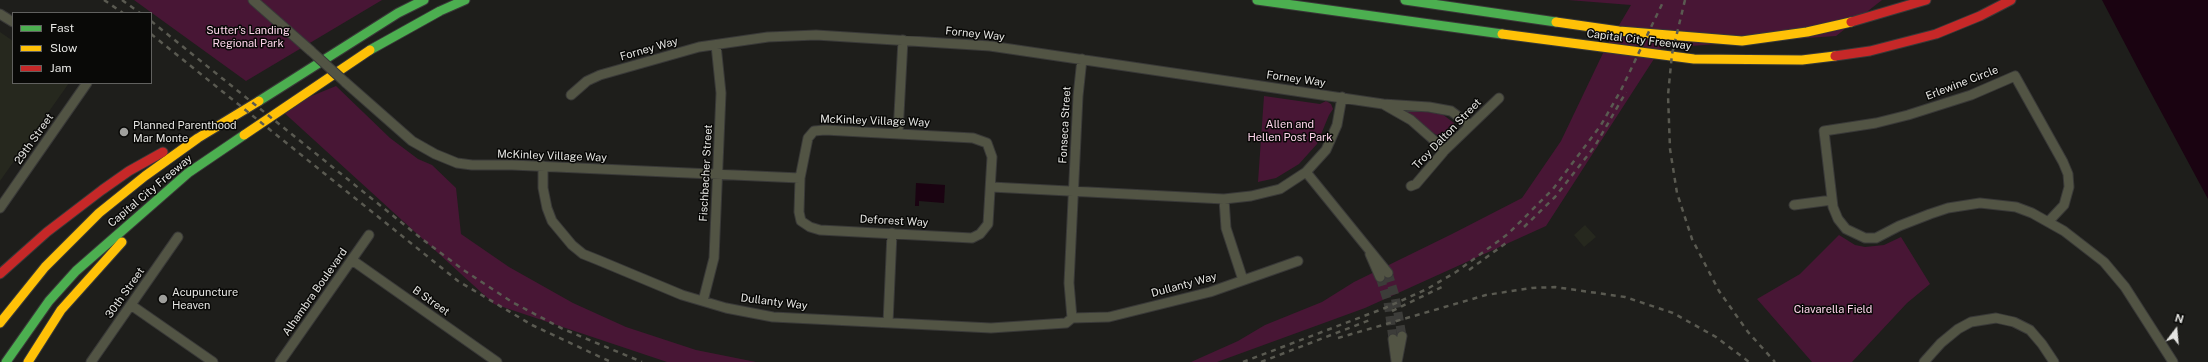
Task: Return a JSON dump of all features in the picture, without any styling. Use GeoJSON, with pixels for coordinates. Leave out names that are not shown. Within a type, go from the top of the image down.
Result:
{"type":"FeatureCollection","features":[{"type":"Feature","properties":{"kind":"highway","name":"Capital City Freeway"},"geometry":{"type":"LineString","coordinates":[[0,323],[45,267],[99,213],[145,176],[198,138],[304,74],[398,13],[424,0]]}},
{"type":"Feature","properties":{"kind":"highway","name":"Capital City Freeway"},"geometry":{"type":"LineString","coordinates":[[6,362],[49,301],[76,271],[188,172],[376,46],[440,11],[465,0]]}},
{"type":"Feature","properties":{"kind":"highway","name":"Capital City Freeway"},"geometry":{"type":"LineString","coordinates":[[1257,0],[1694,59],[1754,61],[1802,60],[1870,51],[1936,34],[1980,16],[2011,0]]}},
{"type":"Feature","properties":{"kind":"highway","name":"Capital City Freeway"},"geometry":{"type":"LineString","coordinates":[[1406,0],[1619,31],[1742,41],[1807,32],[1867,19],[1926,0]]}},
{"type":"Feature","properties":{"kind":"highway"},"geometry":{"type":"LineString","coordinates":[[28,362],[61,310],[94,271],[146,217],[246,132]]}},
{"type":"Feature","properties":{"kind":"highway"},"geometry":{"type":"LineString","coordinates":[[0,274],[47,232],[129,171],[158,155],[198,138]]}},
{"type":"Feature","properties":{"kind":"street","name":"McKinley Village Way"},"geometry":{"type":"LineString","coordinates":[[253,0],[412,141],[435,154],[457,163],[472,165],[543,166],[800,178],[805,148],[808,138],[814,131],[825,130],[898,133],[973,138],[987,143],[992,157],[991,187]]}},
{"type":"Feature","properties":{"kind":"street"},"geometry":{"type":"LineString","coordinates":[[0,14],[12,21]]}},
{"type":"Feature","properties":{"kind":"street","name":"Forney Way"},"geometry":{"type":"LineString","coordinates":[[572,95],[586,81],[600,75],[699,47],[768,37],[816,35],[990,46],[1384,104],[1429,107],[1450,111],[1470,125]]}},
{"type":"Feature","properties":{"kind":"street"},"geometry":{"type":"LineString","coordinates":[[898,133],[903,40]]}},
{"type":"Feature","properties":{"kind":"street","name":"Fischbacher Street"},"geometry":{"type":"LineString","coordinates":[[703,301],[714,258],[721,93],[716,45]]}},
{"type":"Feature","properties":{"kind":"street","name":"Fonseca Street"},"geometry":{"type":"LineString","coordinates":[[1073,193],[1078,96],[1082,59]]}},
{"type":"Feature","properties":{"kind":"street","name":"Erlewine Circle"},"geometry":{"type":"LineString","coordinates":[[2015,76],[2068,174],[2068,193],[2064,205],[2049,221],[2016,207],[1994,203],[1963,205],[1915,219],[1876,238],[1865,238],[1846,229],[1835,213],[1832,200],[1824,131],[1876,123],[1908,115],[1971,95],[2015,76]]}},
{"type":"Feature","properties":{"kind":"street","name":"29th Street"},"geometry":{"type":"LineString","coordinates":[[0,208],[86,84]]}},
{"type":"Feature","properties":{"kind":"street"},"geometry":{"type":"LineString","coordinates":[[991,187],[1073,193],[1224,199],[1251,196],[1280,189],[1306,172],[1326,150],[1334,134],[1342,97]]}},
{"type":"Feature","properties":{"kind":"street","name":"Troy Dalton Street"},"geometry":{"type":"LineString","coordinates":[[1411,186],[1416,184],[1445,150],[1499,98]]}},
{"type":"Feature","properties":{"kind":"street","name":"Forney Way"},"geometry":{"type":"LineString","coordinates":[[1384,104],[1411,120],[1445,150]]}},
{"type":"Feature","properties":{"kind":"street","name":"Dullanty Way"},"geometry":{"type":"LineString","coordinates":[[543,166],[543,188],[547,208],[552,221],[572,245],[583,254],[658,286],[703,301],[726,308],[774,317],[991,328],[1066,323],[1072,318],[1109,317],[1210,292],[1298,261]]}},
{"type":"Feature","properties":{"kind":"street"},"geometry":{"type":"LineString","coordinates":[[1306,172],[1366,244],[1384,275]]}},
{"type":"Feature","properties":{"kind":"street","name":"Deforest Way"},"geometry":{"type":"LineString","coordinates":[[800,178],[799,212],[801,221],[810,227],[820,230],[972,238],[980,234],[988,224],[991,187]]}},
{"type":"Feature","properties":{"kind":"street"},"geometry":{"type":"LineString","coordinates":[[1072,318],[1069,284],[1073,193]]}},
{"type":"Feature","properties":{"kind":"street"},"geometry":{"type":"LineString","coordinates":[[1224,199],[1226,228],[1243,280]]}},
{"type":"Feature","properties":{"kind":"street"},"geometry":{"type":"LineString","coordinates":[[1794,205],[1832,200]]}},
{"type":"Feature","properties":{"kind":"street"},"geometry":{"type":"LineString","coordinates":[[2049,221],[2091,251],[2115,274],[2172,362]]}},
{"type":"Feature","properties":{"kind":"street"},"geometry":{"type":"LineString","coordinates":[[888,323],[892,233]]}},
{"type":"Feature","properties":{"kind":"street","name":"Alhambra Boulevard"},"geometry":{"type":"LineString","coordinates":[[280,362],[369,235]]}},
{"type":"Feature","properties":{"kind":"street","name":"30th Street"},"geometry":{"type":"LineString","coordinates":[[91,362],[178,237]]}},
{"type":"Feature","properties":{"kind":"street","name":"B Street"},"geometry":{"type":"LineString","coordinates":[[352,260],[496,362]]}},
{"type":"Feature","properties":{"kind":"street"},"geometry":{"type":"LineString","coordinates":[[131,305],[213,362]]}},
{"type":"Feature","properties":{"kind":"street"},"geometry":{"type":"LineString","coordinates":[[1924,362],[1941,343],[1958,329],[1970,322],[1996,318],[2014,322],[2030,330],[2054,362]]}},
{"type":"Feature","properties":{"kind":"street"},"geometry":{"type":"LineString","coordinates":[[1396,362],[1398,338]]}},
{"type":"Feature","properties":{"kind":"shaded area"},"geometry":{"type":"Polygon","coordinates":[[[2102,0],[2208,0],[2208,199],[2144,80],[2102,0]]]}},
{"type":"Feature","properties":{"kind":"shaded area"},"geometry":{"type":"Polygon","coordinates":[[[0,32],[12,40],[12,84],[68,84],[0,181],[0,32]]]}},
{"type":"Feature","properties":{"kind":"shaded area"},"geometry":{"type":"Polygon","coordinates":[[[916,183],[945,185],[944,203],[919,201],[919,206],[915,206],[916,183]]]}},
{"type":"Feature","properties":{"kind":"shaded area"},"geometry":{"type":"Polygon","coordinates":[[[1585,225],[1596,237],[1584,247],[1574,235],[1585,225]]]}},
{"type":"Feature","properties":{"kind":"green space","name":"Sutter's Landing Regional Park"},"geometry":{"type":"Polygon","coordinates":[[[134,0],[382,0],[246,81],[134,0]]]}},
{"type":"Feature","properties":{"kind":"green space"},"geometry":{"type":"Polygon","coordinates":[[[1568,0],[1882,0],[1836,36],[1661,48],[1546,226],[1365,308],[1217,362],[1191,362],[1238,341],[1265,325],[1322,302],[1354,282],[1522,198],[1561,141],[1605,49],[1631,5],[1568,0]]]}},
{"type":"Feature","properties":{"kind":"green space"},"geometry":{"type":"Polygon","coordinates":[[[336,86],[390,138],[418,159],[432,165],[456,188],[461,234],[509,267],[573,303],[626,327],[696,350],[756,362],[667,362],[494,304],[280,109],[336,86]]]}},
{"type":"Feature","properties":{"kind":"green space","name":"Allen and Hellen Post Park"},"geometry":{"type":"Polygon","coordinates":[[[1264,96],[1320,104],[1326,101],[1331,104],[1333,109],[1317,144],[1299,164],[1276,178],[1258,182],[1264,96]]]}},
{"type":"Feature","properties":{"kind":"green space"},"geometry":{"type":"Polygon","coordinates":[[[1399,108],[1442,114],[1454,123],[1454,129],[1450,136],[1442,137],[1433,133],[1399,108]]]}},
{"type":"Feature","properties":{"kind":"green space","name":"Ciavarella Field"},"geometry":{"type":"Polygon","coordinates":[[[1839,235],[1855,245],[1865,247],[1884,245],[1901,237],[1930,284],[1907,303],[1852,362],[1812,362],[1757,299],[1800,274],[1839,235]]]}},
{"type":"Feature","properties":{"kind":"tunnel"},"geometry":{"type":"LineString","coordinates":[[1388,273],[1395,296],[1402,336]]}},
{"type":"Feature","properties":{"kind":"tunnel"},"geometry":{"type":"LineString","coordinates":[[1380,277],[1388,302],[1393,339]]}},
{"type":"Feature","properties":{"kind":"railway"},"geometry":{"type":"LineString","coordinates":[[104,0],[122,12]]}},
{"type":"Feature","properties":{"kind":"railway"},"geometry":{"type":"LineString","coordinates":[[122,0],[139,12]]}},
{"type":"Feature","properties":{"kind":"railway"},"geometry":{"type":"LineString","coordinates":[[1243,362],[1385,308],[1427,289],[1456,272],[1508,234],[1553,189],[1601,125],[1621,90],[1664,0]]}},
{"type":"Feature","properties":{"kind":"railway"},"geometry":{"type":"LineString","coordinates":[[1685,0],[1672,54],[1668,95],[1670,149],[1677,193],[1692,239],[1719,291],[1748,332],[1775,362]]}},
{"type":"Feature","properties":{"kind":"railway"},"geometry":{"type":"LineString","coordinates":[[152,22],[422,239],[465,271],[512,302],[563,329],[642,362]]}},
{"type":"Feature","properties":{"kind":"railway"},"geometry":{"type":"LineString","coordinates":[[152,35],[458,281],[532,325],[611,362]]}},
{"type":"Feature","properties":{"kind":"railway"},"geometry":{"type":"LineString","coordinates":[[1524,227],[1555,197],[1595,146],[1626,92]]}},
{"type":"Feature","properties":{"kind":"railway"},"geometry":{"type":"LineString","coordinates":[[1469,270],[1506,243]]}},
{"type":"Feature","properties":{"kind":"railway"},"geometry":{"type":"LineString","coordinates":[[1392,311],[1446,285]]}},
{"type":"Feature","properties":{"kind":"railway"},"geometry":{"type":"LineString","coordinates":[[1338,338],[1486,295],[1532,288],[1555,287],[1625,297],[1673,313],[1716,337],[1749,362]]}},
{"type":"Feature","properties":{"kind":"railway"},"geometry":{"type":"LineString","coordinates":[[1261,362],[1370,320]]}},
{"type":"Feature","properties":{"kind":"traffic: fast"},"geometry":{"type":"LineString","coordinates":[[259,101],[398,13],[424,0]]}},
{"type":"Feature","properties":{"kind":"traffic: fast"},"geometry":{"type":"LineString","coordinates":[[370,50],[440,11],[465,0]]}},
{"type":"Feature","properties":{"kind":"traffic: fast"},"geometry":{"type":"LineString","coordinates":[[1257,0],[1502,34]]}},
{"type":"Feature","properties":{"kind":"traffic: fast"},"geometry":{"type":"LineString","coordinates":[[1405,0],[1556,22]]}},
{"type":"Feature","properties":{"kind":"traffic: fast"},"geometry":{"type":"LineString","coordinates":[[6,362],[49,301],[76,271],[188,173],[244,135]]}},
{"type":"Feature","properties":{"kind":"traffic: slow"},"geometry":{"type":"LineString","coordinates":[[1556,22],[1619,31],[1742,41],[1807,32],[1851,22]]}},
{"type":"Feature","properties":{"kind":"traffic: slow"},"geometry":{"type":"LineString","coordinates":[[1502,34],[1694,59],[1802,60],[1835,56]]}},
{"type":"Feature","properties":{"kind":"traffic: slow"},"geometry":{"type":"LineString","coordinates":[[244,135],[370,50]]}},
{"type":"Feature","properties":{"kind":"traffic: slow"},"geometry":{"type":"LineString","coordinates":[[0,323],[45,267],[99,213],[145,176],[198,138],[259,101]]}},
{"type":"Feature","properties":{"kind":"traffic: slow"},"geometry":{"type":"LineString","coordinates":[[28,362],[61,310],[122,242]]}},
{"type":"Feature","properties":{"kind":"traffic: jam"},"geometry":{"type":"LineString","coordinates":[[1851,22],[1926,0]]}},
{"type":"Feature","properties":{"kind":"traffic: jam"},"geometry":{"type":"LineString","coordinates":[[1835,56],[1870,51],[1936,34],[1980,16],[2011,0]]}},
{"type":"Feature","properties":{"kind":"traffic: jam"},"geometry":{"type":"LineString","coordinates":[[0,274],[47,232],[102,190],[129,171],[163,152]]}},
{"type":"Feature","properties":{"kind":"place","name":"Planned Parenthood Mar Monte"},"geometry":{"type":"Point","coordinates":[124,132]}},
{"type":"Feature","properties":{"kind":"place","name":"Acupuncture Heaven"},"geometry":{"type":"Point","coordinates":[163,299]}}]}
